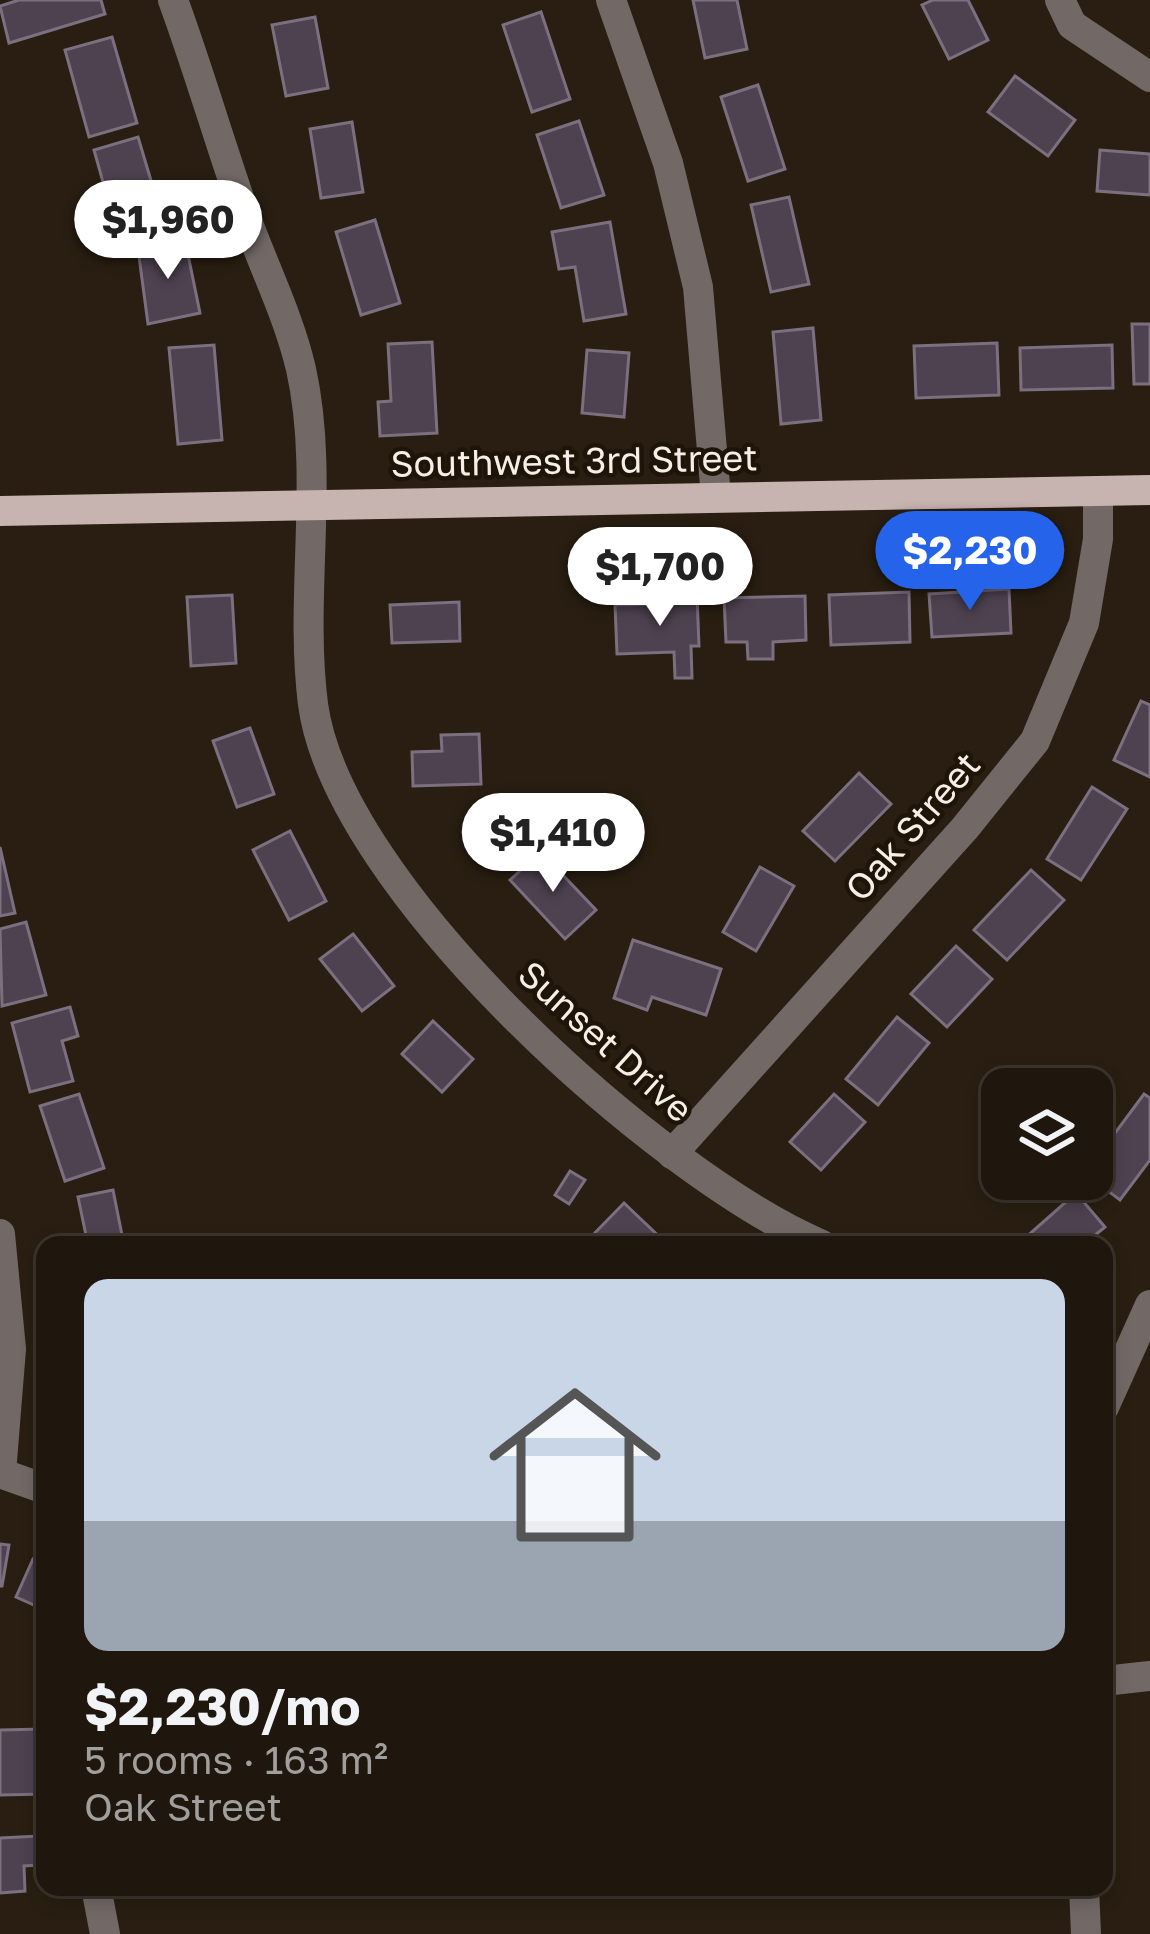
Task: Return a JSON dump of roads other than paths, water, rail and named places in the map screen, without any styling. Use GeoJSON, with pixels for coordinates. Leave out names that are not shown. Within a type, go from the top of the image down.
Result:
{"type":"FeatureCollection","features":[{"type":"Feature","properties":{"kind":"main road","name":"Southwest 3rd Street"},"geometry":{"type":"LineString","coordinates":[[0,511],[1150,490]]}},
{"type":"Feature","properties":{"kind":"street","name":"Sunset Drive"},"geometry":{"type":"LineString","coordinates":[[173,0],[301,369],[313,706],[330,760],[364,833],[404,892],[565,1066],[672,1154],[733,1197],[805,1236]]}},
{"type":"Feature","properties":{"kind":"street"},"geometry":{"type":"LineString","coordinates":[[611,0],[668,163],[698,287],[716,496]]}},
{"type":"Feature","properties":{"kind":"street"},"geometry":{"type":"LineString","coordinates":[[1060,0],[1072,25],[1150,77]]}},
{"type":"Feature","properties":{"kind":"street","name":"Oak Street"},"geometry":{"type":"LineString","coordinates":[[672,1154],[965,828],[1035,741],[1084,623],[1098,539],[1098,491]]}},
{"type":"Feature","properties":{"kind":"street"},"geometry":{"type":"LineString","coordinates":[[0,1234],[11,1349],[1,1473],[36,1486]]}},
{"type":"Feature","properties":{"kind":"street"},"geometry":{"type":"LineString","coordinates":[[1113,1369],[1150,1305]]}},
{"type":"Feature","properties":{"kind":"street"},"geometry":{"type":"LineString","coordinates":[[1113,1681],[1150,1676]]}},
{"type":"Feature","properties":{"kind":"street"},"geometry":{"type":"LineString","coordinates":[[98,1896],[105,1934]]}},
{"type":"Feature","properties":{"kind":"street"},"geometry":{"type":"LineString","coordinates":[[1084,1896],[1086,1934]]}}]}
